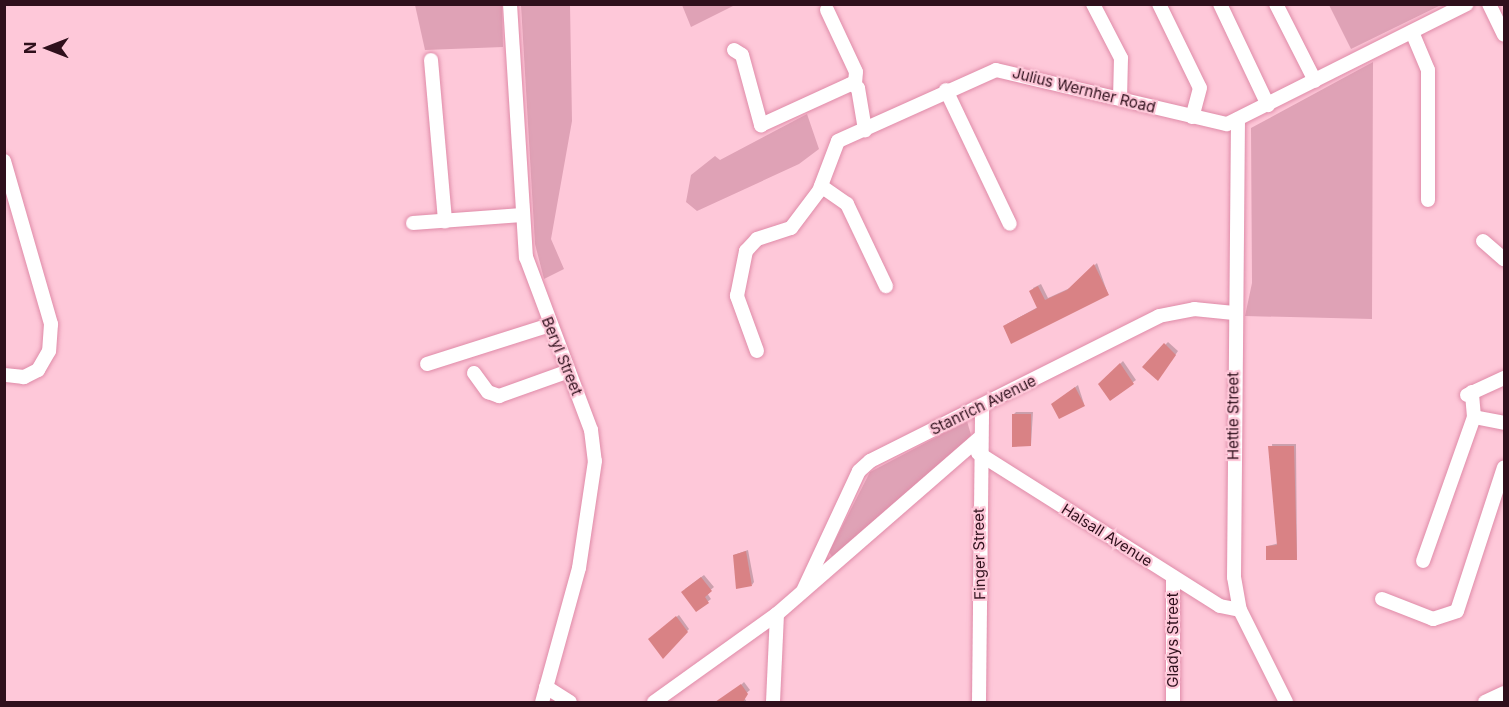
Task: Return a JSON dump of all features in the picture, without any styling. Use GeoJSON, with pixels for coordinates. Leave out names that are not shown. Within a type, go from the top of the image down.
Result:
{"type":"FeatureCollection","features":[{"type":"Feature","properties":{"kind":"street","name":"Beryl Street"},"geometry":{"type":"LineString","coordinates":[[510,4],[522,215],[529,268],[591,430],[594,479],[579,568],[542,702]]}},
{"type":"Feature","properties":{"kind":"street"},"geometry":{"type":"LineString","coordinates":[[1093,4],[1121,58],[1119,99]]}},
{"type":"Feature","properties":{"kind":"street"},"geometry":{"type":"LineString","coordinates":[[1159,4],[1200,88],[1192,117]]}},
{"type":"Feature","properties":{"kind":"street"},"geometry":{"type":"LineString","coordinates":[[1220,4],[1268,105]]}},
{"type":"Feature","properties":{"kind":"street"},"geometry":{"type":"LineString","coordinates":[[1276,4],[1315,81]]}},
{"type":"Feature","properties":{"kind":"street","name":"Julius Wernher Road"},"geometry":{"type":"LineString","coordinates":[[757,351],[737,291],[747,247],[791,228],[821,186],[836,142],[983,72],[1003,70],[1223,124],[1268,105],[1467,4]]}},
{"type":"Feature","properties":{"kind":"street"},"geometry":{"type":"LineString","coordinates":[[1489,4],[1501,17],[1504,35]]}},
{"type":"Feature","properties":{"kind":"street"},"geometry":{"type":"LineString","coordinates":[[827,10],[856,72],[855,84],[865,130]]}},
{"type":"Feature","properties":{"kind":"street"},"geometry":{"type":"LineString","coordinates":[[1412,32],[1428,70],[1428,200]]}},
{"type":"Feature","properties":{"kind":"street"},"geometry":{"type":"LineString","coordinates":[[734,50],[742,55],[761,125],[855,84]]}},
{"type":"Feature","properties":{"kind":"street"},"geometry":{"type":"LineString","coordinates":[[430,60],[445,221]]}},
{"type":"Feature","properties":{"kind":"street"},"geometry":{"type":"LineString","coordinates":[[946,90],[1010,224]]}},
{"type":"Feature","properties":{"kind":"street","name":"Hettie Street"},"geometry":{"type":"LineString","coordinates":[[1238,119],[1239,270],[1234,314],[1234,577],[1240,610],[1286,702]]}},
{"type":"Feature","properties":{"kind":"street"},"geometry":{"type":"LineString","coordinates":[[4,161],[51,324],[49,351],[38,370],[24,376],[4,375]]}},
{"type":"Feature","properties":{"kind":"street"},"geometry":{"type":"LineString","coordinates":[[821,186],[849,208],[886,286]]}},
{"type":"Feature","properties":{"kind":"street"},"geometry":{"type":"LineString","coordinates":[[413,223],[522,215]]}},
{"type":"Feature","properties":{"kind":"street"},"geometry":{"type":"LineString","coordinates":[[1483,241],[1504,259]]}},
{"type":"Feature","properties":{"kind":"street","name":"Stanrich Avenue"},"geometry":{"type":"LineString","coordinates":[[803,591],[863,466],[1166,313],[1194,309],[1234,314]]}},
{"type":"Feature","properties":{"kind":"street"},"geometry":{"type":"LineString","coordinates":[[427,364],[550,325]]}},
{"type":"Feature","properties":{"kind":"street"},"geometry":{"type":"LineString","coordinates":[[474,373],[488,392],[500,396],[568,371]]}},
{"type":"Feature","properties":{"kind":"street"},"geometry":{"type":"LineString","coordinates":[[1423,561],[1474,417],[1470,394],[1504,378]]}},
{"type":"Feature","properties":{"kind":"street","name":"Finger Street"},"geometry":{"type":"LineString","coordinates":[[979,702],[978,446],[982,406]]}},
{"type":"Feature","properties":{"kind":"street"},"geometry":{"type":"LineString","coordinates":[[1474,417],[1504,423]]}},
{"type":"Feature","properties":{"kind":"street","name":"Stanrich Avenue"},"geometry":{"type":"LineString","coordinates":[[654,702],[777,614],[978,446]]}},
{"type":"Feature","properties":{"kind":"street","name":"Halsall Avenue"},"geometry":{"type":"LineString","coordinates":[[978,446],[1173,577],[1220,606],[1240,610]]}},
{"type":"Feature","properties":{"kind":"street"},"geometry":{"type":"LineString","coordinates":[[1382,599],[1433,619],[1457,611],[1504,467]]}},
{"type":"Feature","properties":{"kind":"street","name":"Gladys Street"},"geometry":{"type":"LineString","coordinates":[[1173,577],[1173,702]]}},
{"type":"Feature","properties":{"kind":"street"},"geometry":{"type":"LineString","coordinates":[[773,702],[777,614]]}},
{"type":"Feature","properties":{"kind":"street"},"geometry":{"type":"LineString","coordinates":[[546,687],[570,702]]}},
{"type":"Feature","properties":{"kind":"street"},"geometry":{"type":"LineString","coordinates":[[1485,702],[1504,693]]}},
{"type":"Feature","properties":{"kind":"shaded area"},"geometry":{"type":"Polygon","coordinates":[[[415,5],[502,5],[503,47],[425,50],[415,5]]]}},
{"type":"Feature","properties":{"kind":"shaded area"},"geometry":{"type":"Polygon","coordinates":[[[521,5],[570,5],[572,121],[551,239],[564,269],[544,279],[535,244],[521,5]]]}},
{"type":"Feature","properties":{"kind":"shaded area"},"geometry":{"type":"Polygon","coordinates":[[[682,5],[735,5],[691,27],[682,5]]]}},
{"type":"Feature","properties":{"kind":"shaded area"},"geometry":{"type":"Polygon","coordinates":[[[1329,5],[1441,5],[1351,49],[1329,5]]]}},
{"type":"Feature","properties":{"kind":"shaded area"},"geometry":{"type":"Polygon","coordinates":[[[1373,62],[1372,319],[1245,316],[1252,283],[1251,128],[1373,62]]]}},
{"type":"Feature","properties":{"kind":"shaded area"},"geometry":{"type":"Polygon","coordinates":[[[807,114],[819,149],[799,164],[697,211],[686,202],[691,175],[715,156],[720,160],[807,114]]]}},
{"type":"Feature","properties":{"kind":"shaded area"},"geometry":{"type":"Polygon","coordinates":[[[967,421],[971,435],[964,444],[833,558],[829,552],[870,472],[967,421]]]}},
{"type":"Feature","properties":{"kind":"building"},"geometry":{"type":"Polygon","coordinates":[[[1094,264],[1109,295],[1011,344],[1003,326],[1037,308],[1029,291],[1038,286],[1045,300],[1067,290],[1094,264]]]}},
{"type":"Feature","properties":{"kind":"building"},"geometry":{"type":"Polygon","coordinates":[[[1164,343],[1176,355],[1158,381],[1142,367],[1164,343]]]}},
{"type":"Feature","properties":{"kind":"building"},"geometry":{"type":"Polygon","coordinates":[[[1120,363],[1134,384],[1110,401],[1098,384],[1120,363]]]}},
{"type":"Feature","properties":{"kind":"building"},"geometry":{"type":"Polygon","coordinates":[[[1075,387],[1085,406],[1059,419],[1051,404],[1075,387]]]}},
{"type":"Feature","properties":{"kind":"building"},"geometry":{"type":"Polygon","coordinates":[[[1012,414],[1031,414],[1031,446],[1012,447],[1012,414]]]}},
{"type":"Feature","properties":{"kind":"building"},"geometry":{"type":"Polygon","coordinates":[[[1268,446],[1294,446],[1297,560],[1266,560],[1266,546],[1277,545],[1268,446]]]}},
{"type":"Feature","properties":{"kind":"building"},"geometry":{"type":"Polygon","coordinates":[[[746,551],[752,586],[736,589],[733,555],[746,551]]]}},
{"type":"Feature","properties":{"kind":"building"},"geometry":{"type":"Polygon","coordinates":[[[701,577],[712,591],[705,597],[709,603],[696,612],[681,592],[701,577]]]}},
{"type":"Feature","properties":{"kind":"building"},"geometry":{"type":"Polygon","coordinates":[[[676,616],[688,632],[663,659],[648,639],[676,616]]]}},
{"type":"Feature","properties":{"kind":"building"},"geometry":{"type":"Polygon","coordinates":[[[741,684],[748,694],[743,702],[715,702],[741,684]]]}}]}
